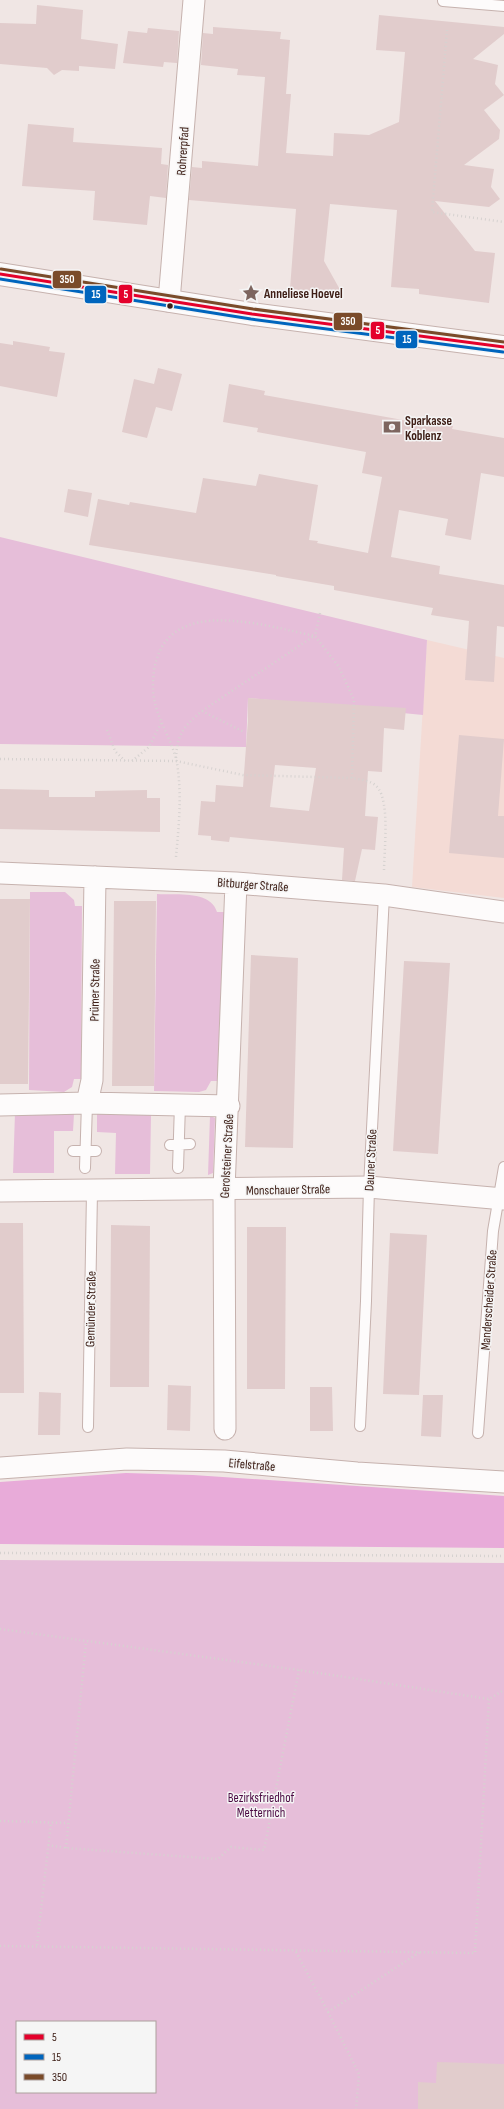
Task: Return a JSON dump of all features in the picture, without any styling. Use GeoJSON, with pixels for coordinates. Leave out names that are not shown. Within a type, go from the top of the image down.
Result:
{"type":"FeatureCollection","features":[{"type":"Feature","properties":{"kind":"main road"},"geometry":{"type":"LineString","coordinates":[[0,274],[169,302],[375,332],[504,347]]}},
{"type":"Feature","properties":{"kind":"street","name":"Rohrerpfad"},"geometry":{"type":"LineString","coordinates":[[169,302],[194,0]]}},
{"type":"Feature","properties":{"kind":"street","name":"Bitburger Straße"},"geometry":{"type":"LineString","coordinates":[[0,873],[174,879],[236,883],[384,895],[504,912]]}},
{"type":"Feature","properties":{"kind":"street","name":"Prümer Straße"},"geometry":{"type":"LineString","coordinates":[[87,1103],[92,1080],[95,877]]}},
{"type":"Feature","properties":{"kind":"street","name":"Gerolsteiner Straße"},"geometry":{"type":"LineString","coordinates":[[225,1429],[224,1190],[229,1106],[236,883]]}},
{"type":"Feature","properties":{"kind":"street"},"geometry":{"type":"LineString","coordinates":[[0,1105],[87,1103],[229,1106]]}},
{"type":"Feature","properties":{"kind":"street","name":"Monschauer Straße"},"geometry":{"type":"LineString","coordinates":[[0,1191],[92,1192],[368,1187],[501,1199]]}},
{"type":"Feature","properties":{"kind":"street","name":"Eifelstraße"},"geometry":{"type":"LineString","coordinates":[[0,1468],[127,1459],[224,1461],[357,1473],[504,1482]]}},
{"type":"Feature","properties":{"kind":"lane"},"geometry":{"type":"LineString","coordinates":[[443,1],[504,6]]}},
{"type":"Feature","properties":{"kind":"lane","name":"Dauner Straße"},"geometry":{"type":"LineString","coordinates":[[360,1426],[366,1301],[368,1187],[384,895]]}},
{"type":"Feature","properties":{"kind":"lane"},"geometry":{"type":"LineString","coordinates":[[85,1168],[87,1103]]}},
{"type":"Feature","properties":{"kind":"lane"},"geometry":{"type":"LineString","coordinates":[[178,1168],[174,1144],[180,1104]]}},
{"type":"Feature","properties":{"kind":"lane"},"geometry":{"type":"LineString","coordinates":[[174,1144],[190,1144]]}},
{"type":"Feature","properties":{"kind":"lane"},"geometry":{"type":"LineString","coordinates":[[73,1151],[96,1151]]}},
{"type":"Feature","properties":{"kind":"lane","name":"Manderscheider Straße"},"geometry":{"type":"LineString","coordinates":[[478,1433],[493,1231],[501,1199],[504,1168]]}},
{"type":"Feature","properties":{"kind":"lane","name":"Gemünder Straße"},"geometry":{"type":"LineString","coordinates":[[88,1427],[92,1192]]}},
{"type":"Feature","properties":{"kind":"path"},"geometry":{"type":"LineString","coordinates":[[447,30],[432,212],[504,222]]}},
{"type":"Feature","properties":{"kind":"path"},"geometry":{"type":"LineString","coordinates":[[174,879],[181,796],[176,761],[177,744],[182,731],[189,722],[202,711],[315,636],[320,613]]}},
{"type":"Feature","properties":{"kind":"path"},"geometry":{"type":"LineString","coordinates":[[176,761],[161,722],[153,689],[156,661],[167,640],[181,627],[195,622],[210,620],[241,621],[315,636],[339,667],[354,700],[352,778]]}},
{"type":"Feature","properties":{"kind":"path"},"geometry":{"type":"LineString","coordinates":[[202,711],[244,732]]}},
{"type":"Feature","properties":{"kind":"path"},"geometry":{"type":"LineString","coordinates":[[132,761],[149,748],[161,722]]}},
{"type":"Feature","properties":{"kind":"path"},"geometry":{"type":"LineString","coordinates":[[107,730],[115,750],[125,761]]}},
{"type":"Feature","properties":{"kind":"path"},"geometry":{"type":"LineString","coordinates":[[0,759],[176,761],[243,774],[352,778],[368,781],[378,787],[384,802],[384,895]]}},
{"type":"Feature","properties":{"kind":"path"},"geometry":{"type":"LineString","coordinates":[[0,1552],[504,1556]]}},
{"type":"Feature","properties":{"kind":"path"},"geometry":{"type":"LineString","coordinates":[[0,1629],[299,1670],[489,1700],[504,1690]]}},
{"type":"Feature","properties":{"kind":"path"},"geometry":{"type":"LineString","coordinates":[[66,1848],[86,1641]]}},
{"type":"Feature","properties":{"kind":"path"},"geometry":{"type":"LineString","coordinates":[[48,1845],[66,1848],[218,1859],[231,1848],[264,1850],[299,1670]]}},
{"type":"Feature","properties":{"kind":"path"},"geometry":{"type":"LineString","coordinates":[[0,1946],[295,1952],[475,1953],[489,1700]]}},
{"type":"Feature","properties":{"kind":"path"},"geometry":{"type":"LineString","coordinates":[[0,1821],[68,1823]]}},
{"type":"Feature","properties":{"kind":"path"},"geometry":{"type":"LineString","coordinates":[[37,1946],[51,1822]]}},
{"type":"Feature","properties":{"kind":"path"},"geometry":{"type":"LineString","coordinates":[[295,1952],[328,2012],[359,2074],[356,2109]]}},
{"type":"Feature","properties":{"kind":"path"},"geometry":{"type":"LineString","coordinates":[[328,2012],[420,1952]]}},
{"type":"Feature","properties":{"kind":"shaded area"},"geometry":{"type":"Polygon","coordinates":[[[427,640],[504,658],[504,898],[412,887],[427,640]]]}},
{"type":"Feature","properties":{"kind":"shaded area"},"geometry":{"type":"Polygon","coordinates":[[[126,1473],[193,1475],[504,1496],[504,1548],[0,1544],[0,1482],[126,1473]]]}},
{"type":"Feature","properties":{"kind":"green space"},"geometry":{"type":"Polygon","coordinates":[[[0,537],[427,640],[423,715],[248,698],[246,747],[0,744],[0,537]]]}},
{"type":"Feature","properties":{"kind":"green space"},"geometry":{"type":"Polygon","coordinates":[[[30,892],[65,892],[74,900],[75,906],[82,906],[81,1079],[74,1079],[72,1087],[64,1092],[29,1090],[30,892]]]}},
{"type":"Feature","properties":{"kind":"green space"},"geometry":{"type":"Polygon","coordinates":[[[157,894],[182,894],[200,897],[208,900],[217,912],[224,912],[218,1081],[211,1081],[206,1090],[199,1092],[154,1091],[157,894]]]}},
{"type":"Feature","properties":{"kind":"green space"},"geometry":{"type":"Polygon","coordinates":[[[15,1113],[74,1114],[73,1131],[54,1131],[54,1173],[13,1173],[15,1113]]]}},
{"type":"Feature","properties":{"kind":"green space"},"geometry":{"type":"Polygon","coordinates":[[[97,1114],[151,1115],[150,1174],[115,1174],[116,1133],[97,1132],[97,1114]]]}},
{"type":"Feature","properties":{"kind":"green space"},"geometry":{"type":"Polygon","coordinates":[[[210,1116],[215,1118],[213,1173],[208,1175],[210,1116]]]}},
{"type":"Feature","properties":{"kind":"green space","name":"Bezirksfriedhof Metternich"},"geometry":{"type":"Polygon","coordinates":[[[0,1560],[504,1563],[504,2109],[0,2109],[0,1560]]]}},
{"type":"Feature","properties":{"kind":"building"},"geometry":{"type":"Polygon","coordinates":[[[37,5],[83,10],[81,39],[118,44],[115,69],[79,66],[79,71],[62,70],[54,75],[47,68],[0,64],[0,23],[36,24],[37,5]]]}},
{"type":"Feature","properties":{"kind":"building"},"geometry":{"type":"Polygon","coordinates":[[[379,15],[504,27],[504,34],[473,59],[498,65],[495,84],[504,95],[484,110],[500,130],[499,139],[464,165],[494,169],[491,187],[500,199],[489,207],[435,201],[475,251],[495,253],[489,303],[419,294],[419,289],[391,287],[397,210],[330,204],[324,261],[343,295],[290,289],[296,209],[189,200],[192,167],[202,168],[202,161],[258,166],[265,77],[237,75],[238,69],[201,65],[203,33],[213,34],[213,27],[281,32],[280,39],[290,40],[286,94],[291,94],[286,153],[333,156],[334,133],[369,135],[399,122],[405,52],[376,50],[379,15]]]}},
{"type":"Feature","properties":{"kind":"building"},"geometry":{"type":"Polygon","coordinates":[[[148,28],[179,31],[177,63],[164,62],[163,67],[123,63],[128,31],[147,33],[148,28]]]}},
{"type":"Feature","properties":{"kind":"building"},"geometry":{"type":"Polygon","coordinates":[[[28,124],[74,128],[73,142],[162,148],[161,164],[168,165],[166,198],[150,196],[147,225],[93,220],[95,191],[22,186],[28,124]]]}},
{"type":"Feature","properties":{"kind":"building"},"geometry":{"type":"Polygon","coordinates":[[[13,341],[50,347],[49,351],[65,353],[57,397],[0,386],[0,343],[13,345],[13,341]]]}},
{"type":"Feature","properties":{"kind":"building"},"geometry":{"type":"Polygon","coordinates":[[[158,368],[182,374],[172,411],[156,407],[147,438],[122,432],[134,379],[154,384],[158,368]]]}},
{"type":"Feature","properties":{"kind":"building"},"geometry":{"type":"Polygon","coordinates":[[[229,384],[265,391],[264,395],[414,422],[414,420],[453,426],[452,429],[504,438],[504,477],[481,473],[471,540],[445,535],[448,519],[399,510],[391,557],[440,566],[439,574],[504,585],[504,627],[497,626],[494,682],[465,680],[469,621],[431,615],[433,608],[334,590],[334,586],[276,575],[89,545],[98,499],[129,505],[130,502],[196,513],[203,478],[256,486],[259,474],[318,485],[309,540],[318,541],[317,543],[368,553],[382,477],[362,473],[366,452],[257,432],[258,428],[223,422],[229,384]]]}},
{"type":"Feature","properties":{"kind":"building"},"geometry":{"type":"Polygon","coordinates":[[[68,489],[92,493],[88,517],[64,512],[68,489]]]}},
{"type":"Feature","properties":{"kind":"building"},"geometry":{"type":"Polygon","coordinates":[[[248,698],[406,708],[404,730],[384,728],[382,772],[368,771],[365,816],[378,817],[375,850],[362,849],[355,881],[342,880],[344,848],[230,837],[229,842],[211,840],[211,836],[198,835],[201,801],[215,802],[216,785],[243,787],[248,720],[248,698]],[[275,765],[270,807],[309,811],[316,768],[275,765]]]}},
{"type":"Feature","properties":{"kind":"building"},"geometry":{"type":"Polygon","coordinates":[[[459,735],[504,739],[498,816],[504,816],[504,858],[449,853],[459,735]]]}},
{"type":"Feature","properties":{"kind":"building"},"geometry":{"type":"Polygon","coordinates":[[[0,789],[49,790],[49,797],[95,797],[95,791],[147,790],[147,798],[160,798],[160,832],[0,829],[0,789]]]}},
{"type":"Feature","properties":{"kind":"building"},"geometry":{"type":"Polygon","coordinates":[[[0,899],[30,899],[28,1084],[0,1084],[0,899]]]}},
{"type":"Feature","properties":{"kind":"building"},"geometry":{"type":"Polygon","coordinates":[[[114,901],[156,901],[154,1086],[112,1086],[114,901]]]}},
{"type":"Feature","properties":{"kind":"building"},"geometry":{"type":"Polygon","coordinates":[[[251,955],[298,958],[293,1148],[245,1147],[251,955]]]}},
{"type":"Feature","properties":{"kind":"building"},"geometry":{"type":"Polygon","coordinates":[[[404,961],[450,963],[438,1154],[393,1151],[404,961]]]}},
{"type":"Feature","properties":{"kind":"building"},"geometry":{"type":"Polygon","coordinates":[[[0,1223],[23,1223],[24,1393],[0,1393],[0,1223]]]}},
{"type":"Feature","properties":{"kind":"building"},"geometry":{"type":"Polygon","coordinates":[[[111,1225],[150,1226],[149,1387],[110,1387],[111,1225]]]}},
{"type":"Feature","properties":{"kind":"building"},"geometry":{"type":"Polygon","coordinates":[[[247,1227],[286,1227],[285,1389],[247,1389],[247,1227]]]}},
{"type":"Feature","properties":{"kind":"building"},"geometry":{"type":"Polygon","coordinates":[[[390,1233],[427,1235],[419,1395],[383,1394],[390,1233]]]}},
{"type":"Feature","properties":{"kind":"building"},"geometry":{"type":"Polygon","coordinates":[[[168,1385],[191,1386],[190,1431],[167,1430],[168,1385]]]}},
{"type":"Feature","properties":{"kind":"building"},"geometry":{"type":"Polygon","coordinates":[[[310,1387],[332,1387],[333,1431],[310,1431],[310,1387]]]}},
{"type":"Feature","properties":{"kind":"building"},"geometry":{"type":"Polygon","coordinates":[[[39,1392],[61,1393],[60,1435],[38,1435],[39,1392]]]}},
{"type":"Feature","properties":{"kind":"building"},"geometry":{"type":"Polygon","coordinates":[[[423,1395],[443,1395],[441,1437],[421,1436],[423,1395]]]}},
{"type":"Feature","properties":{"kind":"building"},"geometry":{"type":"Polygon","coordinates":[[[437,2062],[504,2064],[504,2109],[418,2109],[418,2082],[436,2083],[437,2062]]]}},
{"type":"Feature","properties":{"kind":"transit line","name":"350"},"geometry":{"type":"LineString","coordinates":[[1,269],[253,309],[504,342]]}},
{"type":"Feature","properties":{"kind":"transit line","name":"5"},"geometry":{"type":"LineString","coordinates":[[0,274],[252,314],[504,347]]}},
{"type":"Feature","properties":{"kind":"transit line","name":"15"},"geometry":{"type":"LineString","coordinates":[[0,279],[251,319],[503,352]]}},
{"type":"Feature","properties":{"kind":"place","name":"Anneliese Hoevel"},"geometry":{"type":"Point","coordinates":[251,293]}},
{"type":"Feature","properties":{"kind":"place","name":"Sparkasse Koblenz"},"geometry":{"type":"Point","coordinates":[392,427]}}]}
